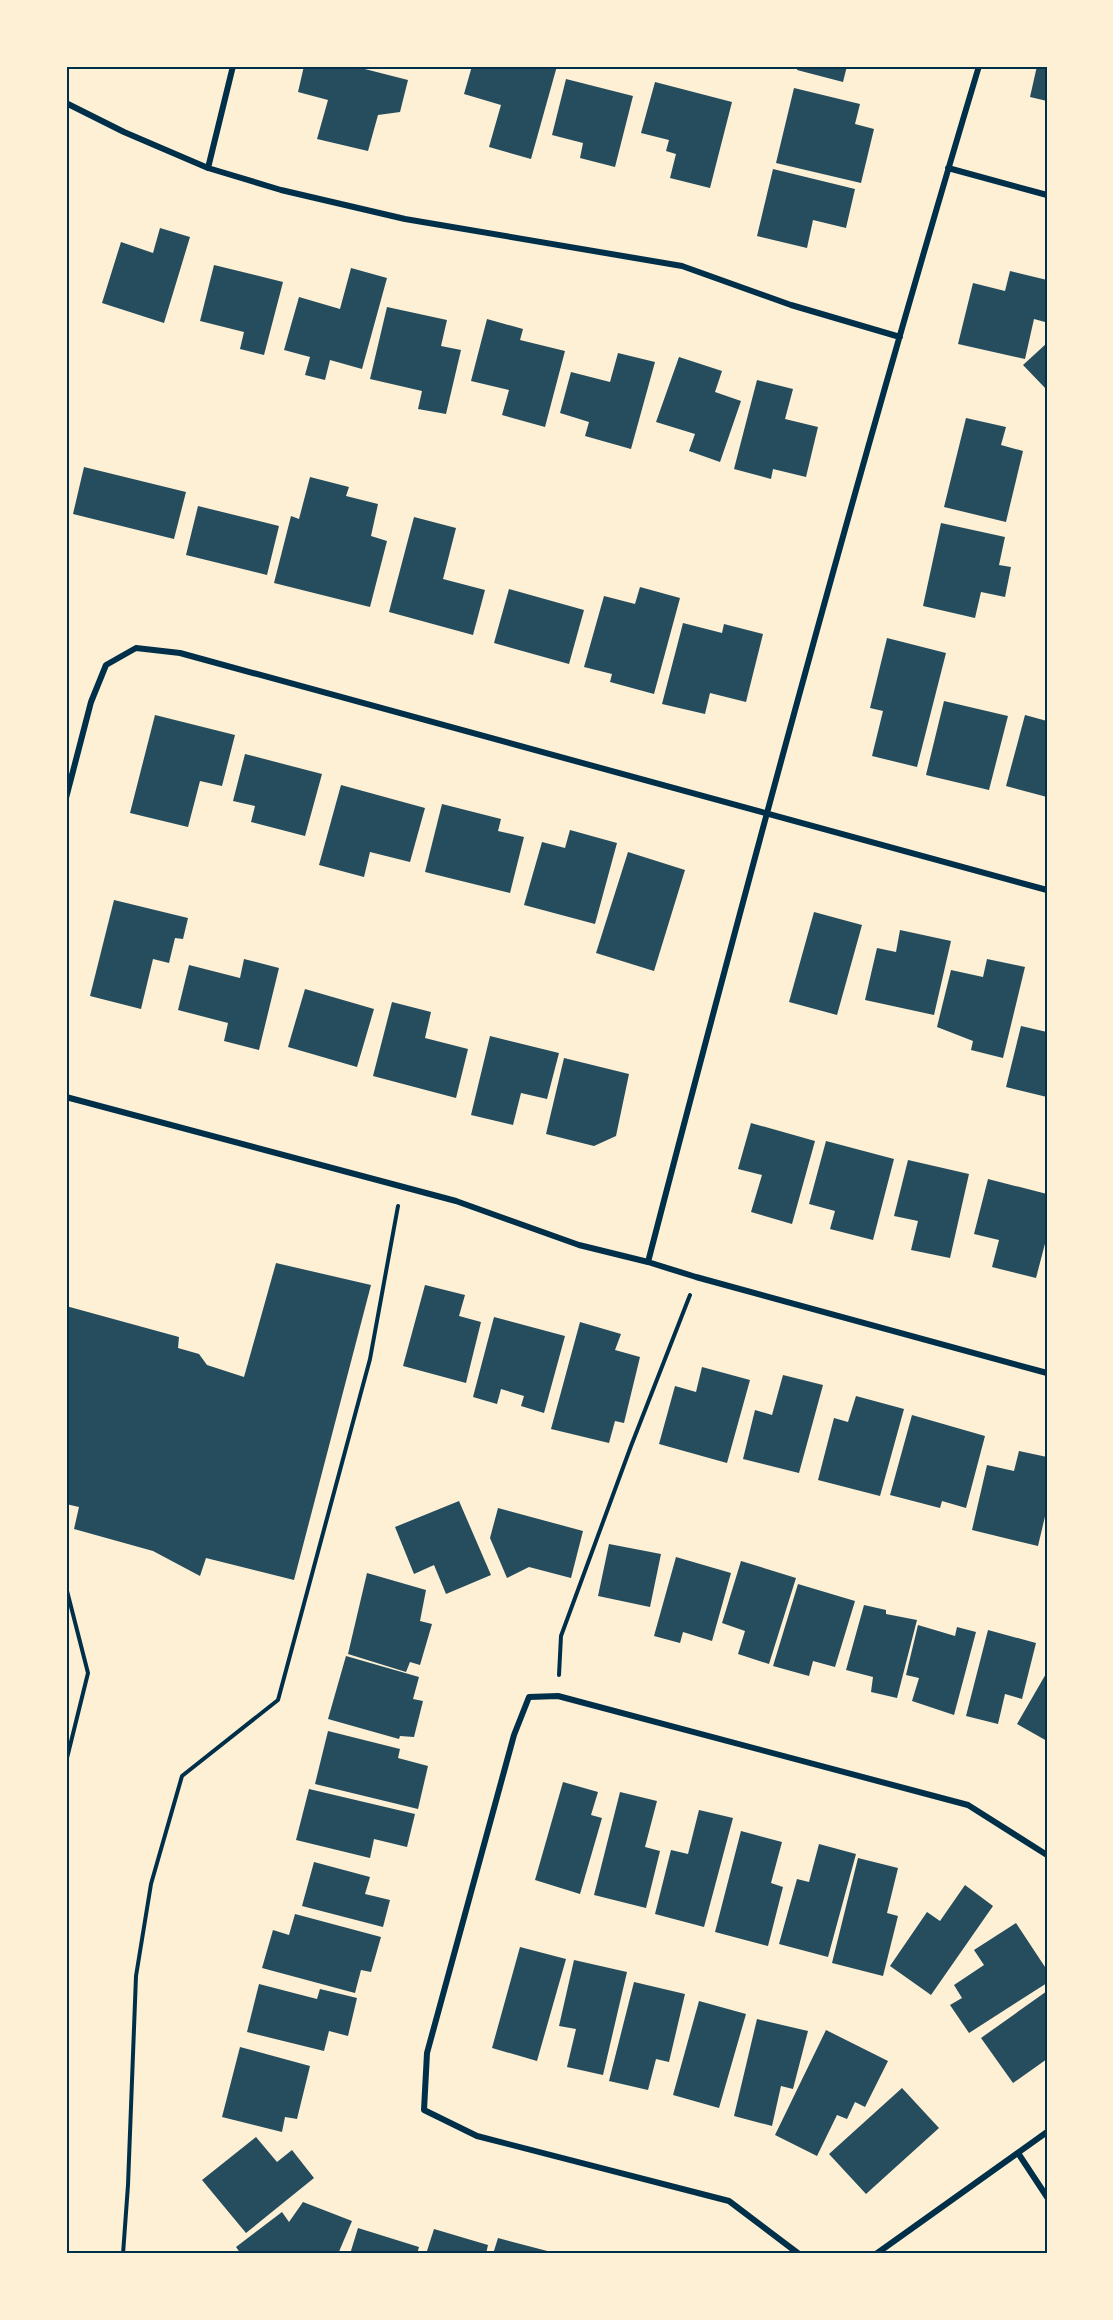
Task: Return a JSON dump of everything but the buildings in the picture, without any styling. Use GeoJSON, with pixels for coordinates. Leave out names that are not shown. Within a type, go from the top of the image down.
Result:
{"type":"FeatureCollection","features":[{"type":"Feature","properties":{"kind":"street"},"geometry":{"type":"LineString","coordinates":[[208,168],[233,66]]}},
{"type":"Feature","properties":{"kind":"street"},"geometry":{"type":"LineString","coordinates":[[648,1262],[768,812],[900,337],[979,66]]}},
{"type":"Feature","properties":{"kind":"street"},"geometry":{"type":"LineString","coordinates":[[66,103],[124,132],[208,168],[281,190],[405,219],[682,266],[791,305],[900,337]]}},
{"type":"Feature","properties":{"kind":"street"},"geometry":{"type":"LineString","coordinates":[[948,168],[1047,195]]}},
{"type":"Feature","properties":{"kind":"street"},"geometry":{"type":"LineString","coordinates":[[66,798],[91,702],[106,665],[136,648],[180,653],[1047,890]]}},
{"type":"Feature","properties":{"kind":"street"},"geometry":{"type":"LineString","coordinates":[[66,1097],[456,1201],[579,1245],[1047,1372]]}},
{"type":"Feature","properties":{"kind":"street"},"geometry":{"type":"LineString","coordinates":[[799,2254],[729,2201],[477,2136],[424,2110],[427,2053],[514,1735],[529,1697],[558,1696],[968,1805],[1047,1855]]}},
{"type":"Feature","properties":{"kind":"street"},"geometry":{"type":"LineString","coordinates":[[876,2254],[1047,2132]]}},
{"type":"Feature","properties":{"kind":"street"},"geometry":{"type":"LineString","coordinates":[[1018,2153],[1047,2197]]}},
{"type":"Feature","properties":{"kind":"path"},"geometry":{"type":"LineString","coordinates":[[123,2254],[136,1976],[151,1884],[182,1776],[278,1700],[370,1359],[401,1186]]}},
{"type":"Feature","properties":{"kind":"path"},"geometry":{"type":"LineString","coordinates":[[558,1696],[561,1636],[696,1277]]}},
{"type":"Feature","properties":{"kind":"path"},"geometry":{"type":"LineString","coordinates":[[66,1587],[88,1674],[66,1762]]}}]}
